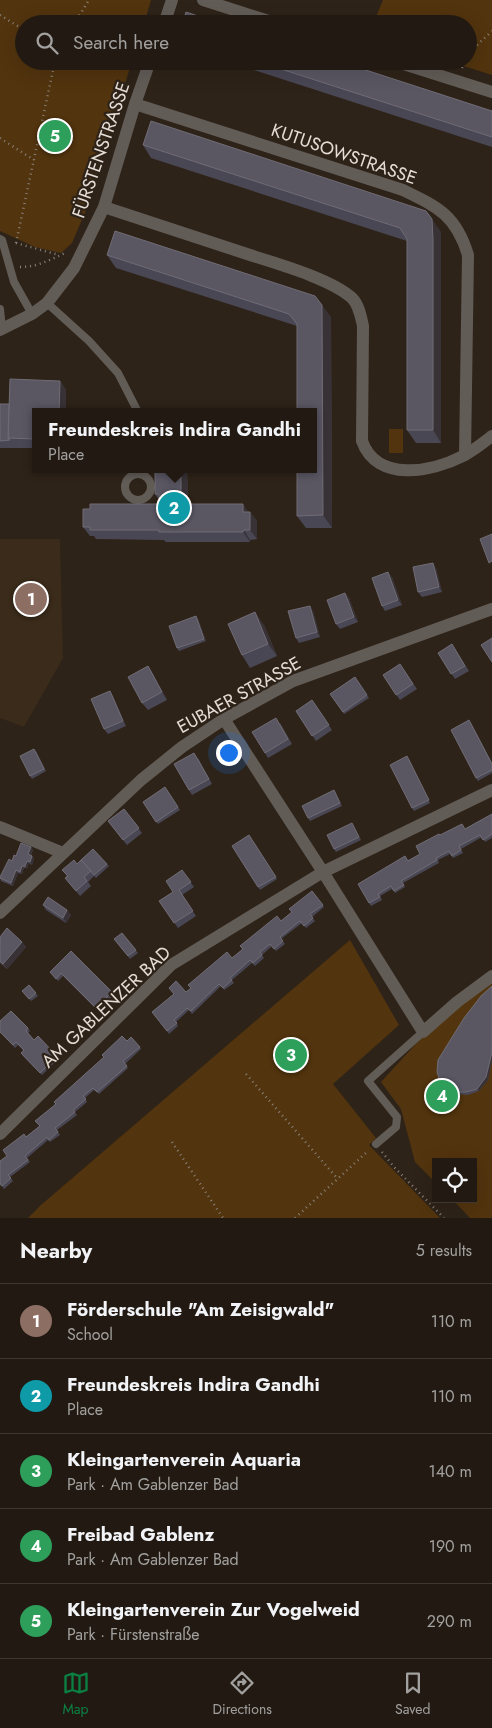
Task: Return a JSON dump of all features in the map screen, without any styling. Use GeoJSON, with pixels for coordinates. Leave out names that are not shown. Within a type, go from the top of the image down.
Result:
{"type":"FeatureCollection","features":[{"type":"Feature","properties":{"kind":"street"},"geometry":{"type":"LineString","coordinates":[[167,15],[172,0]]}},
{"type":"Feature","properties":{"kind":"street"},"geometry":{"type":"LineString","coordinates":[[204,0],[250,15]]}},
{"type":"Feature","properties":{"kind":"street","name":"FÜRSTENSTRASSE"},"geometry":{"type":"LineString","coordinates":[[1,329],[32,314],[47,303],[74,268],[104,207],[147,70]]}},
{"type":"Feature","properties":{"kind":"street"},"geometry":{"type":"LineString","coordinates":[[422,70],[492,92]]}},
{"type":"Feature","properties":{"kind":"street","name":"KUTUSOWSTRASSE"},"geometry":{"type":"LineString","coordinates":[[135,104],[403,190],[436,206],[458,228],[468,255],[464,455]]}},
{"type":"Feature","properties":{"kind":"street"},"geometry":{"type":"LineString","coordinates":[[104,207],[316,278],[353,299],[359,310],[363,326],[362,441],[372,460],[392,468],[414,471],[436,468],[464,455],[492,436]]}},
{"type":"Feature","properties":{"kind":"street","name":"EUBAER STRASSE"},"geometry":{"type":"LineString","coordinates":[[0,913],[141,780],[182,746],[224,719],[293,681],[492,610]]}},
{"type":"Feature","properties":{"kind":"street"},"geometry":{"type":"LineString","coordinates":[[224,719],[423,1032],[457,1002],[492,976]]}},
{"type":"Feature","properties":{"kind":"street","name":"AM GABLENZER BAD"},"geometry":{"type":"LineString","coordinates":[[0,1134],[171,965],[323,872],[492,790]]}},
{"type":"Feature","properties":{"kind":"street"},"geometry":{"type":"LineString","coordinates":[[0,827],[63,853]]}},
{"type":"Feature","properties":{"kind":"lane"},"geometry":{"type":"LineString","coordinates":[[1,240],[14,282],[32,314]]}},
{"type":"Feature","properties":{"kind":"lane"},"geometry":{"type":"LineString","coordinates":[[47,303],[89,342],[118,373],[136,408]]}},
{"type":"Feature","properties":{"kind":"lane"},"geometry":{"type":"LineString","coordinates":[[0,309],[1,329]]}},
{"type":"Feature","properties":{"kind":"lane"},"geometry":{"type":"LineString","coordinates":[[376,1144],[396,1128],[396,1118],[368,1081],[423,1032]]}},
{"type":"Feature","properties":{"kind":"path"},"geometry":{"type":"LineString","coordinates":[[80,15],[89,0]]}},
{"type":"Feature","properties":{"kind":"path"},"geometry":{"type":"LineString","coordinates":[[0,14],[15,24]]}},
{"type":"Feature","properties":{"kind":"path"},"geometry":{"type":"LineString","coordinates":[[477,45],[492,31]]}},
{"type":"Feature","properties":{"kind":"path"},"geometry":{"type":"LineString","coordinates":[[16,243],[53,70]]}},
{"type":"Feature","properties":{"kind":"path"},"geometry":{"type":"LineString","coordinates":[[0,138],[34,160]]}},
{"type":"Feature","properties":{"kind":"path"},"geometry":{"type":"LineString","coordinates":[[1,240],[60,255]]}},
{"type":"Feature","properties":{"kind":"path"},"geometry":{"type":"LineString","coordinates":[[8,267],[28,267],[44,263],[85,246]]}},
{"type":"Feature","properties":{"kind":"path"},"geometry":{"type":"LineString","coordinates":[[246,1074],[337,1178]]}},
{"type":"Feature","properties":{"kind":"path"},"geometry":{"type":"LineString","coordinates":[[172,1142],[223,1218]]}},
{"type":"Feature","properties":{"kind":"path"},"geometry":{"type":"LineString","coordinates":[[295,1218],[376,1144],[394,1167],[444,1218]]}},
{"type":"Feature","properties":{"kind":"shaded area"},"geometry":{"type":"Polygon","coordinates":[[[0,0],[151,0],[147,15],[15,15],[15,70],[129,70],[86,210],[72,243],[61,253],[35,247],[0,231],[0,0]]]}},
{"type":"Feature","properties":{"kind":"shaded area"},"geometry":{"type":"Polygon","coordinates":[[[383,0],[492,0],[492,75],[476,70],[477,15],[377,15],[383,0]]]}},
{"type":"Feature","properties":{"kind":"shaded area"},"geometry":{"type":"Polygon","coordinates":[[[389,429],[403,429],[403,453],[389,453],[389,429]]]}},
{"type":"Feature","properties":{"kind":"shaded area"},"geometry":{"type":"Polygon","coordinates":[[[0,539],[60,539],[63,658],[24,727],[0,718],[0,539]]]}},
{"type":"Feature","properties":{"kind":"shaded area"},"geometry":{"type":"Polygon","coordinates":[[[350,940],[399,1025],[333,1084],[376,1138],[369,1145],[440,1218],[28,1218],[41,1205],[350,940]]]}},
{"type":"Feature","properties":{"kind":"shaded area"},"geometry":{"type":"Polygon","coordinates":[[[492,981],[492,1218],[470,1218],[456,1203],[477,1203],[477,1158],[432,1158],[432,1179],[415,1162],[401,1109],[381,1082],[424,1035],[492,981]]]}},
{"type":"Feature","properties":{"kind":"building"},"geometry":{"type":"Polygon","coordinates":[[[284,70],[366,70],[492,111],[492,137],[284,70]]]}},
{"type":"Feature","properties":{"kind":"building"},"geometry":{"type":"Polygon","coordinates":[[[151,121],[426,211],[432,219],[433,239],[433,430],[407,430],[407,239],[400,228],[143,145],[151,121]]]}},
{"type":"Feature","properties":{"kind":"building"},"geometry":{"type":"Polygon","coordinates":[[[115,231],[315,296],[322,305],[323,515],[297,516],[297,473],[317,473],[317,408],[297,408],[297,324],[289,314],[107,255],[115,231]]]}},
{"type":"Feature","properties":{"kind":"building"},"geometry":{"type":"Polygon","coordinates":[[[10,379],[60,381],[59,408],[32,408],[32,439],[8,438],[10,379]]]}},
{"type":"Feature","properties":{"kind":"building"},"geometry":{"type":"Polygon","coordinates":[[[0,404],[9,404],[8,438],[10,440],[0,441],[0,404]]]}},
{"type":"Feature","properties":{"kind":"building"},"geometry":{"type":"Polygon","coordinates":[[[155,473],[181,473],[181,494],[175,494],[175,504],[243,504],[243,512],[250,512],[250,530],[244,530],[243,532],[159,532],[159,530],[90,530],[90,527],[83,527],[83,509],[90,509],[90,504],[159,504],[159,494],[155,494],[155,473]]]}},
{"type":"Feature","properties":{"kind":"building"},"geometry":{"type":"Polygon","coordinates":[[[492,534],[492,561],[489,563],[480,539],[492,534]]]}},
{"type":"Feature","properties":{"kind":"building"},"geometry":{"type":"Polygon","coordinates":[[[433,563],[439,587],[418,592],[413,567],[433,563]]]}},
{"type":"Feature","properties":{"kind":"building"},"geometry":{"type":"Polygon","coordinates":[[[388,572],[398,600],[382,606],[372,578],[388,572]]]}},
{"type":"Feature","properties":{"kind":"building"},"geometry":{"type":"Polygon","coordinates":[[[345,593],[354,617],[336,624],[327,600],[345,593]]]}},
{"type":"Feature","properties":{"kind":"building"},"geometry":{"type":"Polygon","coordinates":[[[310,606],[317,632],[296,638],[288,611],[310,606]]]}},
{"type":"Feature","properties":{"kind":"building"},"geometry":{"type":"Polygon","coordinates":[[[255,612],[268,644],[242,655],[228,624],[255,612]]]}},
{"type":"Feature","properties":{"kind":"building"},"geometry":{"type":"Polygon","coordinates":[[[196,616],[204,639],[177,648],[169,626],[196,616]]]}},
{"type":"Feature","properties":{"kind":"building"},"geometry":{"type":"Polygon","coordinates":[[[492,638],[492,662],[481,645],[492,638]]]}},
{"type":"Feature","properties":{"kind":"building"},"geometry":{"type":"Polygon","coordinates":[[[452,644],[465,666],[451,674],[438,653],[452,644]]]}},
{"type":"Feature","properties":{"kind":"building"},"geometry":{"type":"Polygon","coordinates":[[[400,664],[413,684],[396,695],[383,675],[400,664]]]}},
{"type":"Feature","properties":{"kind":"building"},"geometry":{"type":"Polygon","coordinates":[[[148,666],[162,692],[142,703],[128,677],[148,666]]]}},
{"type":"Feature","properties":{"kind":"building"},"geometry":{"type":"Polygon","coordinates":[[[355,677],[367,695],[343,712],[330,694],[355,677]]]}},
{"type":"Feature","properties":{"kind":"building"},"geometry":{"type":"Polygon","coordinates":[[[110,691],[123,721],[104,729],[91,699],[110,691]]]}},
{"type":"Feature","properties":{"kind":"building"},"geometry":{"type":"Polygon","coordinates":[[[312,700],[329,725],[312,736],[296,711],[312,700]]]}},
{"type":"Feature","properties":{"kind":"building"},"geometry":{"type":"Polygon","coordinates":[[[276,718],[288,739],[265,753],[252,732],[276,718]]]}},
{"type":"Feature","properties":{"kind":"building"},"geometry":{"type":"Polygon","coordinates":[[[469,720],[492,764],[492,770],[476,778],[451,730],[469,720]]]}},
{"type":"Feature","properties":{"kind":"building"},"geometry":{"type":"Polygon","coordinates":[[[34,749],[44,769],[30,776],[20,756],[34,749]]]}},
{"type":"Feature","properties":{"kind":"building"},"geometry":{"type":"Polygon","coordinates":[[[194,753],[209,779],[189,790],[174,764],[194,753]]]}},
{"type":"Feature","properties":{"kind":"building"},"geometry":{"type":"Polygon","coordinates":[[[407,756],[429,800],[412,808],[390,765],[407,756]]]}},
{"type":"Feature","properties":{"kind":"building"},"geometry":{"type":"Polygon","coordinates":[[[165,787],[178,807],[156,822],[143,802],[165,787]]]}},
{"type":"Feature","properties":{"kind":"building"},"geometry":{"type":"Polygon","coordinates":[[[334,790],[340,803],[308,818],[302,806],[334,790]]]}},
{"type":"Feature","properties":{"kind":"building"},"geometry":{"type":"Polygon","coordinates":[[[124,809],[139,828],[123,840],[108,821],[124,809]]]}},
{"type":"Feature","properties":{"kind":"building"},"geometry":{"type":"Polygon","coordinates":[[[492,814],[492,834],[483,840],[480,835],[459,846],[461,850],[452,856],[449,851],[436,858],[437,860],[401,881],[404,885],[394,891],[391,886],[378,894],[380,897],[369,903],[358,884],[405,856],[408,861],[420,854],[416,846],[462,824],[465,829],[492,814]]]}},
{"type":"Feature","properties":{"kind":"building"},"geometry":{"type":"Polygon","coordinates":[[[352,823],[359,837],[334,849],[327,835],[352,823]]]}},
{"type":"Feature","properties":{"kind":"building"},"geometry":{"type":"Polygon","coordinates":[[[249,835],[276,877],[258,887],[232,846],[249,835]]]}},
{"type":"Feature","properties":{"kind":"building"},"geometry":{"type":"Polygon","coordinates":[[[21,843],[31,847],[28,854],[32,856],[30,862],[27,861],[25,866],[22,866],[20,872],[16,870],[11,883],[0,877],[9,859],[12,861],[14,855],[16,856],[21,843]]]}},
{"type":"Feature","properties":{"kind":"building"},"geometry":{"type":"Polygon","coordinates":[[[93,849],[107,864],[94,875],[81,860],[93,849]]]}},
{"type":"Feature","properties":{"kind":"building"},"geometry":{"type":"Polygon","coordinates":[[[74,860],[77,864],[81,860],[91,871],[84,877],[87,881],[76,891],[65,878],[68,876],[62,870],[74,860]]]}},
{"type":"Feature","properties":{"kind":"building"},"geometry":{"type":"Polygon","coordinates":[[[182,870],[191,882],[179,890],[193,911],[174,923],[159,901],[173,892],[166,881],[182,870]]]}},
{"type":"Feature","properties":{"kind":"building"},"geometry":{"type":"Polygon","coordinates":[[[312,891],[323,905],[310,914],[313,918],[304,926],[300,921],[280,937],[283,941],[274,949],[270,944],[260,952],[262,955],[253,963],[250,960],[230,978],[232,980],[223,988],[219,984],[191,1011],[187,1008],[174,1020],[177,1023],[167,1031],[152,1012],[174,994],[169,988],[176,981],[186,992],[191,988],[188,985],[227,952],[232,958],[243,949],[240,946],[277,916],[281,921],[292,912],[289,909],[312,891]]]}},
{"type":"Feature","properties":{"kind":"building"},"geometry":{"type":"Polygon","coordinates":[[[48,897],[67,910],[63,918],[43,905],[48,897]]]}},
{"type":"Feature","properties":{"kind":"building"},"geometry":{"type":"Polygon","coordinates":[[[7,928],[22,942],[3,964],[0,961],[0,937],[7,928]]]}},
{"type":"Feature","properties":{"kind":"building"},"geometry":{"type":"Polygon","coordinates":[[[122,933],[136,950],[128,956],[114,939],[122,933]]]}},
{"type":"Feature","properties":{"kind":"building"},"geometry":{"type":"Polygon","coordinates":[[[71,951],[112,992],[96,1008],[61,973],[56,979],[50,972],[71,951]]]}},
{"type":"Feature","properties":{"kind":"building"},"geometry":{"type":"Polygon","coordinates":[[[29,985],[36,993],[29,999],[22,991],[29,985]]]}},
{"type":"Feature","properties":{"kind":"building"},"geometry":{"type":"Polygon","coordinates":[[[492,986],[492,1052],[486,1077],[477,1089],[466,1092],[454,1092],[440,1081],[437,1072],[438,1060],[464,1018],[481,996],[492,986]]]}},
{"type":"Feature","properties":{"kind":"building"},"geometry":{"type":"Polygon","coordinates":[[[11,1011],[28,1028],[26,1031],[34,1040],[38,1036],[57,1056],[40,1073],[21,1053],[24,1050],[16,1042],[13,1045],[0,1032],[0,1021],[11,1011]]]}},
{"type":"Feature","properties":{"kind":"building"},"geometry":{"type":"Polygon","coordinates":[[[122,1036],[127,1041],[131,1037],[140,1047],[123,1061],[127,1066],[97,1092],[93,1088],[83,1096],[86,1099],[73,1110],[75,1112],[55,1128],[58,1132],[49,1140],[47,1137],[25,1156],[28,1160],[8,1175],[11,1178],[2,1186],[0,1183],[0,1161],[7,1156],[3,1150],[24,1134],[26,1137],[40,1126],[35,1121],[56,1104],[54,1102],[104,1057],[102,1055],[122,1036]]]}},
{"type":"Feature","properties":{"kind":"place","name":"Kleingartenverein Zur Vogelweid"},"geometry":{"type":"Point","coordinates":[55,136]}},
{"type":"Feature","properties":{"kind":"place","name":"Freundeskreis Indira Gandhi"},"geometry":{"type":"Point","coordinates":[174,508]}},
{"type":"Feature","properties":{"kind":"place","name":"Förderschule \"Am Zeisigwald\""},"geometry":{"type":"Point","coordinates":[31,599]}},
{"type":"Feature","properties":{"kind":"place","name":"Kleingartenverein Aquaria"},"geometry":{"type":"Point","coordinates":[291,1055]}},
{"type":"Feature","properties":{"kind":"place","name":"Freibad Gablenz"},"geometry":{"type":"Point","coordinates":[442,1096]}}]}
